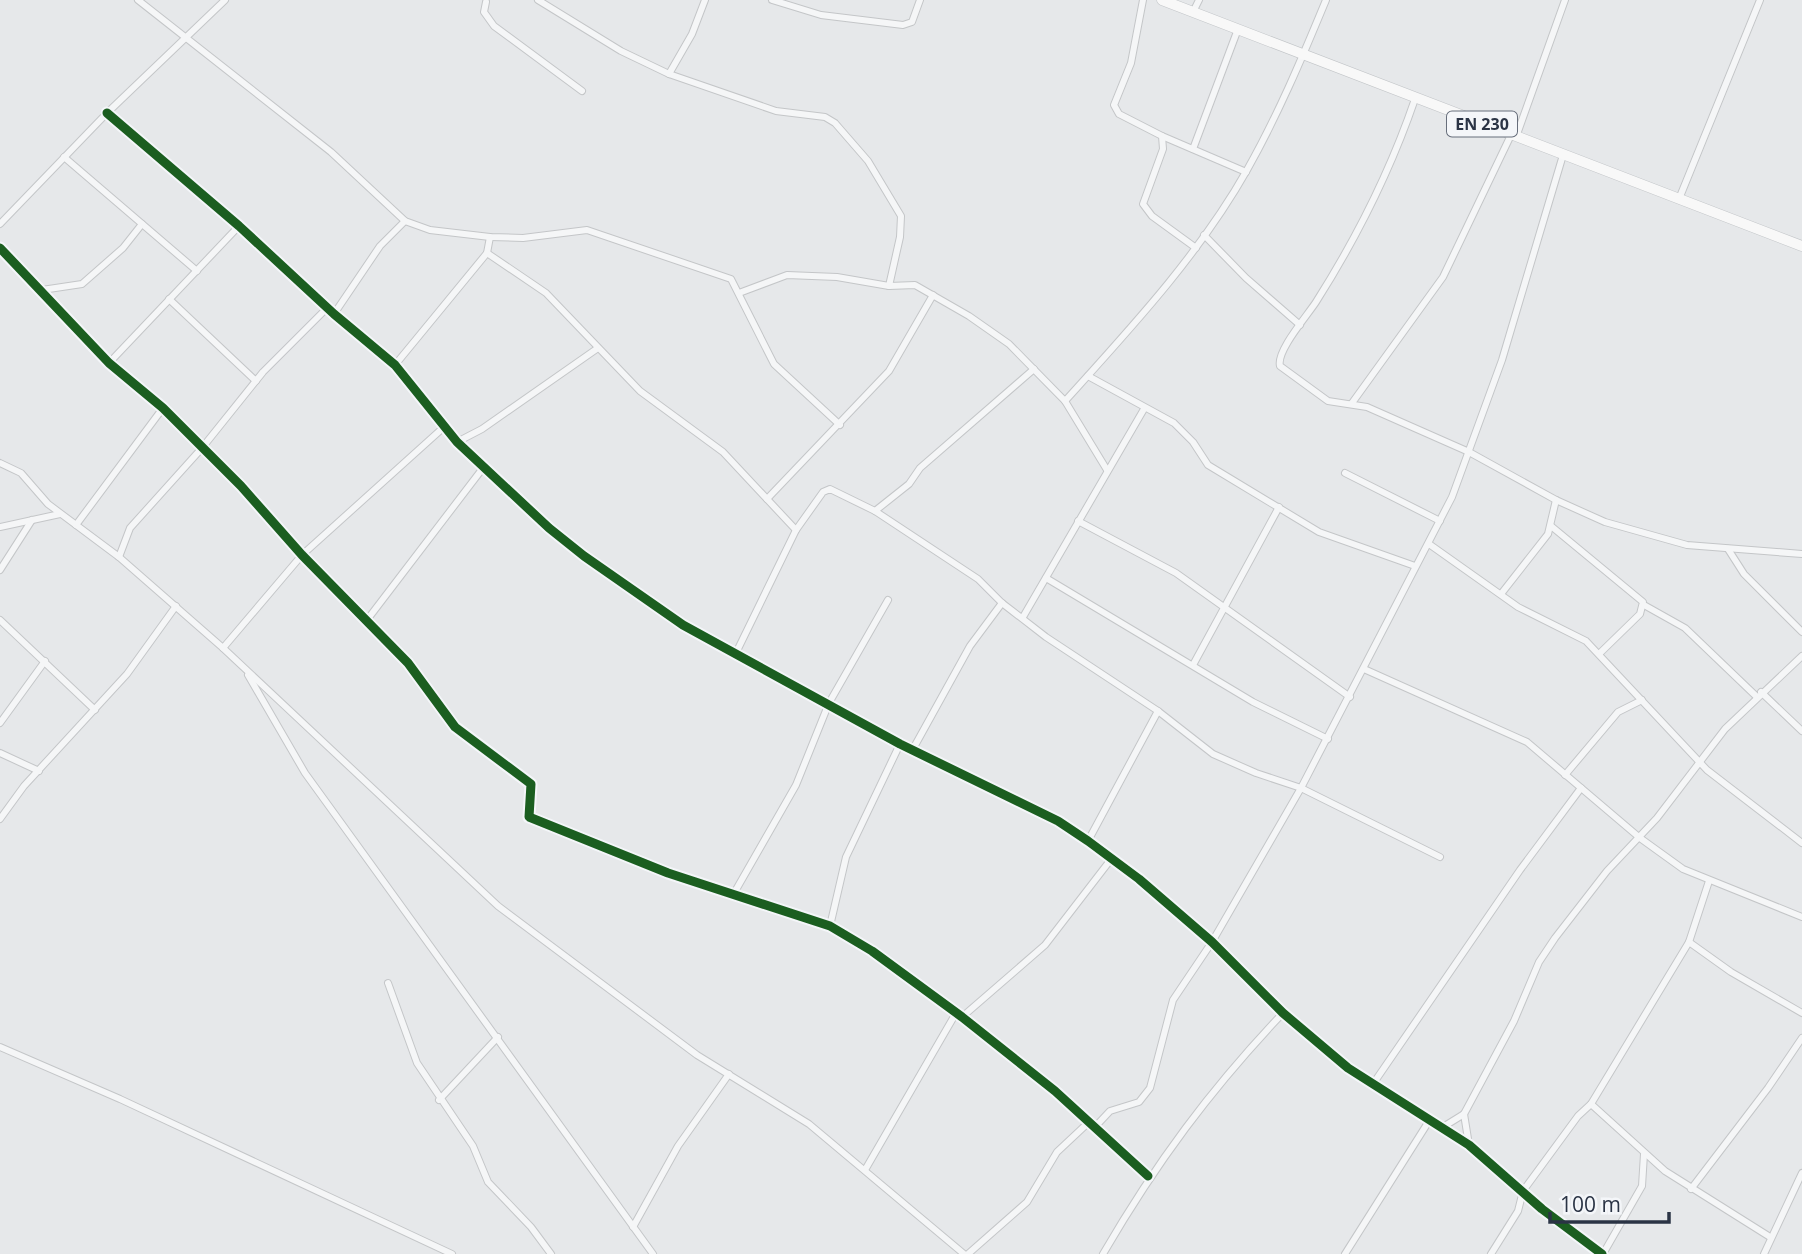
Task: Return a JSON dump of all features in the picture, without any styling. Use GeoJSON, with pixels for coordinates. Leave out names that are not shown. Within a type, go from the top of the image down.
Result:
{"type":"FeatureCollection","features":[{"type":"Feature","properties":{"kind":"main road","name":"EN 230"},"geometry":{"type":"LineString","coordinates":[[1162,0],[1802,246]]}},
{"type":"Feature","properties":{"kind":"street"},"geometry":{"type":"LineString","coordinates":[[138,0],[331,152],[405,221],[430,230],[490,237],[523,238],[578,229],[597,232],[726,276],[734,282],[774,364],[840,425]]}},
{"type":"Feature","properties":{"kind":"street"},"geometry":{"type":"LineString","coordinates":[[0,224],[107,113],[225,0]]}},
{"type":"Feature","properties":{"kind":"street"},"geometry":{"type":"LineString","coordinates":[[538,0],[621,51],[669,74],[776,111],[825,117],[835,123],[867,161],[901,216],[900,237],[889,286]]}},
{"type":"Feature","properties":{"kind":"street"},"geometry":{"type":"LineString","coordinates":[[669,74],[692,34],[705,0]]}},
{"type":"Feature","properties":{"kind":"street"},"geometry":{"type":"LineString","coordinates":[[772,0],[821,15],[903,25],[912,22],[920,0]]}},
{"type":"Feature","properties":{"kind":"street"},"geometry":{"type":"LineString","coordinates":[[1143,0],[1131,63],[1114,105],[1119,114],[1162,136],[1246,172]]}},
{"type":"Feature","properties":{"kind":"street"},"geometry":{"type":"LineString","coordinates":[[1193,12],[1199,0]]}},
{"type":"Feature","properties":{"kind":"street"},"geometry":{"type":"LineString","coordinates":[[1065,401],[1196,248],[1246,172],[1295,79],[1326,0]]}},
{"type":"Feature","properties":{"kind":"street"},"geometry":{"type":"LineString","coordinates":[[1352,403],[1443,277],[1514,136],[1565,0]]}},
{"type":"Feature","properties":{"kind":"street"},"geometry":{"type":"LineString","coordinates":[[1678,199],[1760,0]]}},
{"type":"Feature","properties":{"kind":"street"},"geometry":{"type":"LineString","coordinates":[[488,1],[484,12],[494,26],[582,91]]}},
{"type":"Feature","properties":{"kind":"street"},"geometry":{"type":"LineString","coordinates":[[1193,149],[1238,30]]}},
{"type":"Feature","properties":{"kind":"street"},"geometry":{"type":"LineString","coordinates":[[1415,99],[1384,176],[1356,232],[1280,354],[1280,366],[1322,398],[1338,404],[1352,403],[1469,452],[1556,500],[1605,522],[1687,545],[1802,554]]}},
{"type":"Feature","properties":{"kind":"street"},"geometry":{"type":"LineString","coordinates":[[107,113],[395,365],[457,442],[549,528],[594,564],[683,625],[900,744],[1058,821],[1088,841],[1212,942],[1283,1013],[1348,1068],[1469,1145],[1602,1254],[1642,1186],[1644,1154]]}},
{"type":"Feature","properties":{"kind":"street"},"geometry":{"type":"LineString","coordinates":[[1162,136],[1163,149],[1143,204],[1152,216],[1196,248]]}},
{"type":"Feature","properties":{"kind":"street"},"geometry":{"type":"LineString","coordinates":[[0,463],[21,473],[60,514],[119,557],[176,606],[440,848],[498,905],[624,1002],[808,1124],[966,1254],[1027,1202],[1057,1152],[1110,1111],[1139,1102],[1150,1088],[1173,1000],[1212,942],[1301,789],[1440,521],[1469,452],[1502,360],[1563,155]]}},
{"type":"Feature","properties":{"kind":"street"},"geometry":{"type":"LineString","coordinates":[[64,158],[197,271]]}},
{"type":"Feature","properties":{"kind":"street"},"geometry":{"type":"LineString","coordinates":[[334,314],[374,254],[405,221]]}},
{"type":"Feature","properties":{"kind":"street"},"geometry":{"type":"LineString","coordinates":[[42,290],[82,284],[114,256],[142,224]]}},
{"type":"Feature","properties":{"kind":"street"},"geometry":{"type":"LineString","coordinates":[[109,363],[239,226]]}},
{"type":"Feature","properties":{"kind":"street"},"geometry":{"type":"LineString","coordinates":[[1204,235],[1246,278],[1300,325]]}},
{"type":"Feature","properties":{"kind":"street"},"geometry":{"type":"LineString","coordinates":[[395,365],[487,253],[490,237]]}},
{"type":"Feature","properties":{"kind":"street"},"geometry":{"type":"LineString","coordinates":[[0,248],[109,363],[163,408],[408,663],[456,727],[531,785],[528,814],[533,820],[733,895],[764,902],[830,926],[873,951],[959,1015],[1149,1176]]}},
{"type":"Feature","properties":{"kind":"street"},"geometry":{"type":"LineString","coordinates":[[487,253],[546,293],[640,391],[723,452],[796,530]]}},
{"type":"Feature","properties":{"kind":"street"},"geometry":{"type":"LineString","coordinates":[[739,293],[787,275],[837,277],[889,286],[910,284],[933,295],[1009,344],[1034,369],[1065,401],[1107,470]]}},
{"type":"Feature","properties":{"kind":"street"},"geometry":{"type":"LineString","coordinates":[[767,499],[840,425],[897,361],[933,295]]}},
{"type":"Feature","properties":{"kind":"street"},"geometry":{"type":"LineString","coordinates":[[169,299],[256,381]]}},
{"type":"Feature","properties":{"kind":"street"},"geometry":{"type":"LineString","coordinates":[[119,557],[130,528],[202,448],[256,381],[327,308]]}},
{"type":"Feature","properties":{"kind":"street"},"geometry":{"type":"LineString","coordinates":[[457,442],[482,429],[598,348]]}},
{"type":"Feature","properties":{"kind":"street"},"geometry":{"type":"LineString","coordinates":[[874,511],[909,484],[920,468],[1034,369]]}},
{"type":"Feature","properties":{"kind":"street"},"geometry":{"type":"LineString","coordinates":[[1088,376],[1181,429],[1208,465],[1328,536],[1415,566]]}},
{"type":"Feature","properties":{"kind":"street"},"geometry":{"type":"LineString","coordinates":[[76,525],[163,408]]}},
{"type":"Feature","properties":{"kind":"street"},"geometry":{"type":"LineString","coordinates":[[1023,617],[1144,409]]}},
{"type":"Feature","properties":{"kind":"street"},"geometry":{"type":"LineString","coordinates":[[223,648],[302,555],[444,428]]}},
{"type":"Feature","properties":{"kind":"street"},"geometry":{"type":"LineString","coordinates":[[367,620],[483,468]]}},
{"type":"Feature","properties":{"kind":"street"},"geometry":{"type":"LineString","coordinates":[[1345,473],[1440,521]]}},
{"type":"Feature","properties":{"kind":"street"},"geometry":{"type":"LineString","coordinates":[[736,653],[796,530],[826,490],[836,491],[874,511],[978,579],[1002,603],[1080,661],[1158,711],[1226,761],[1301,789],[1440,858]]}},
{"type":"Feature","properties":{"kind":"street"},"geometry":{"type":"LineString","coordinates":[[1501,594],[1535,554],[1551,526],[1556,500]]}},
{"type":"Feature","properties":{"kind":"street"},"geometry":{"type":"LineString","coordinates":[[1193,665],[1279,507]]}},
{"type":"Feature","properties":{"kind":"street"},"geometry":{"type":"LineString","coordinates":[[0,527],[60,514]]}},
{"type":"Feature","properties":{"kind":"street"},"geometry":{"type":"LineString","coordinates":[[0,570],[32,520]]}},
{"type":"Feature","properties":{"kind":"street"},"geometry":{"type":"LineString","coordinates":[[1078,521],[1175,573],[1350,696]]}},
{"type":"Feature","properties":{"kind":"street"},"geometry":{"type":"LineString","coordinates":[[1551,526],[1644,605],[1685,628],[1802,731]]}},
{"type":"Feature","properties":{"kind":"street"},"geometry":{"type":"LineString","coordinates":[[1429,544],[1531,615],[1574,632],[1599,654],[1718,780],[1802,844]]}},
{"type":"Feature","properties":{"kind":"street"},"geometry":{"type":"LineString","coordinates":[[1728,549],[1744,574],[1802,632]]}},
{"type":"Feature","properties":{"kind":"street"},"geometry":{"type":"LineString","coordinates":[[1046,578],[1253,702],[1328,739]]}},
{"type":"Feature","properties":{"kind":"street"},"geometry":{"type":"LineString","coordinates":[[733,895],[796,785],[829,703],[888,600]]}},
{"type":"Feature","properties":{"kind":"street"},"geometry":{"type":"LineString","coordinates":[[913,749],[940,695],[970,646],[1002,603]]}},
{"type":"Feature","properties":{"kind":"street"},"geometry":{"type":"LineString","coordinates":[[1599,654],[1640,614],[1644,605]]}},
{"type":"Feature","properties":{"kind":"street"},"geometry":{"type":"LineString","coordinates":[[0,819],[39,771],[127,674],[176,606]]}},
{"type":"Feature","properties":{"kind":"street"},"geometry":{"type":"LineString","coordinates":[[0,620],[95,710]]}},
{"type":"Feature","properties":{"kind":"street"},"geometry":{"type":"LineString","coordinates":[[1443,1127],[1464,1114],[1514,1021],[1539,962],[1607,872],[1640,838],[1699,761],[1759,694],[1802,656]]}},
{"type":"Feature","properties":{"kind":"street"},"geometry":{"type":"LineString","coordinates":[[0,723],[45,661]]}},
{"type":"Feature","properties":{"kind":"street"},"geometry":{"type":"LineString","coordinates":[[243,668],[305,773],[401,911],[498,1037],[653,1254]]}},
{"type":"Feature","properties":{"kind":"street"},"geometry":{"type":"LineString","coordinates":[[1364,669],[1527,742],[1640,838],[1683,869],[1802,917]]}},
{"type":"Feature","properties":{"kind":"street"},"geometry":{"type":"LineString","coordinates":[[1565,775],[1618,712],[1642,700]]}},
{"type":"Feature","properties":{"kind":"street"},"geometry":{"type":"LineString","coordinates":[[1088,841],[1158,711]]}},
{"type":"Feature","properties":{"kind":"street"},"geometry":{"type":"LineString","coordinates":[[830,926],[846,857],[900,744]]}},
{"type":"Feature","properties":{"kind":"street"},"geometry":{"type":"LineString","coordinates":[[0,753],[39,771]]}},
{"type":"Feature","properties":{"kind":"street"},"geometry":{"type":"LineString","coordinates":[[1373,1084],[1520,870],[1581,788]]}},
{"type":"Feature","properties":{"kind":"street"},"geometry":{"type":"LineString","coordinates":[[865,1170],[959,1015],[1045,945],[1112,858]]}},
{"type":"Feature","properties":{"kind":"street"},"geometry":{"type":"LineString","coordinates":[[1492,1254],[1518,1211],[1523,1191],[1578,1116],[1591,1104],[1689,942],[1709,881]]}},
{"type":"Feature","properties":{"kind":"street"},"geometry":{"type":"LineString","coordinates":[[1689,942],[1750,984],[1802,1013]]}},
{"type":"Feature","properties":{"kind":"street"},"geometry":{"type":"LineString","coordinates":[[388,983],[417,1063],[439,1100],[473,1146],[488,1182],[551,1254]]}},
{"type":"Feature","properties":{"kind":"street"},"geometry":{"type":"LineString","coordinates":[[1102,1254],[1149,1176],[1196,1111],[1283,1013]]}},
{"type":"Feature","properties":{"kind":"street"},"geometry":{"type":"LineString","coordinates":[[439,1100],[498,1037]]}},
{"type":"Feature","properties":{"kind":"street"},"geometry":{"type":"LineString","coordinates":[[1691,1189],[1768,1088],[1802,1038]]}},
{"type":"Feature","properties":{"kind":"street"},"geometry":{"type":"LineString","coordinates":[[0,1047],[132,1105],[452,1254]]}},
{"type":"Feature","properties":{"kind":"street"},"geometry":{"type":"LineString","coordinates":[[633,1227],[678,1146],[729,1074]]}},
{"type":"Feature","properties":{"kind":"street"},"geometry":{"type":"LineString","coordinates":[[1591,1104],[1644,1154],[1691,1189],[1770,1237]]}},
{"type":"Feature","properties":{"kind":"street"},"geometry":{"type":"LineString","coordinates":[[1464,1114],[1469,1145]]}},
{"type":"Feature","properties":{"kind":"street"},"geometry":{"type":"LineString","coordinates":[[1345,1254],[1429,1121]]}},
{"type":"Feature","properties":{"kind":"street"},"geometry":{"type":"LineString","coordinates":[[1764,1254],[1802,1173]]}},
{"type":"Feature","properties":{"kind":"cycle path"},"geometry":{"type":"LineString","coordinates":[[107,113],[395,365],[457,442],[549,528],[584,556],[683,625],[900,744],[1058,821],[1088,841],[1139,879],[1212,942],[1283,1013],[1348,1068],[1469,1145],[1542,1209],[1602,1254]]}},
{"type":"Feature","properties":{"kind":"cycle path"},"geometry":{"type":"LineString","coordinates":[[0,248],[109,363],[163,408],[241,486],[302,555],[408,663],[455,727],[531,784],[529,817],[668,873],[830,926],[872,951],[962,1017],[1055,1091],[1148,1176]]}}]}
